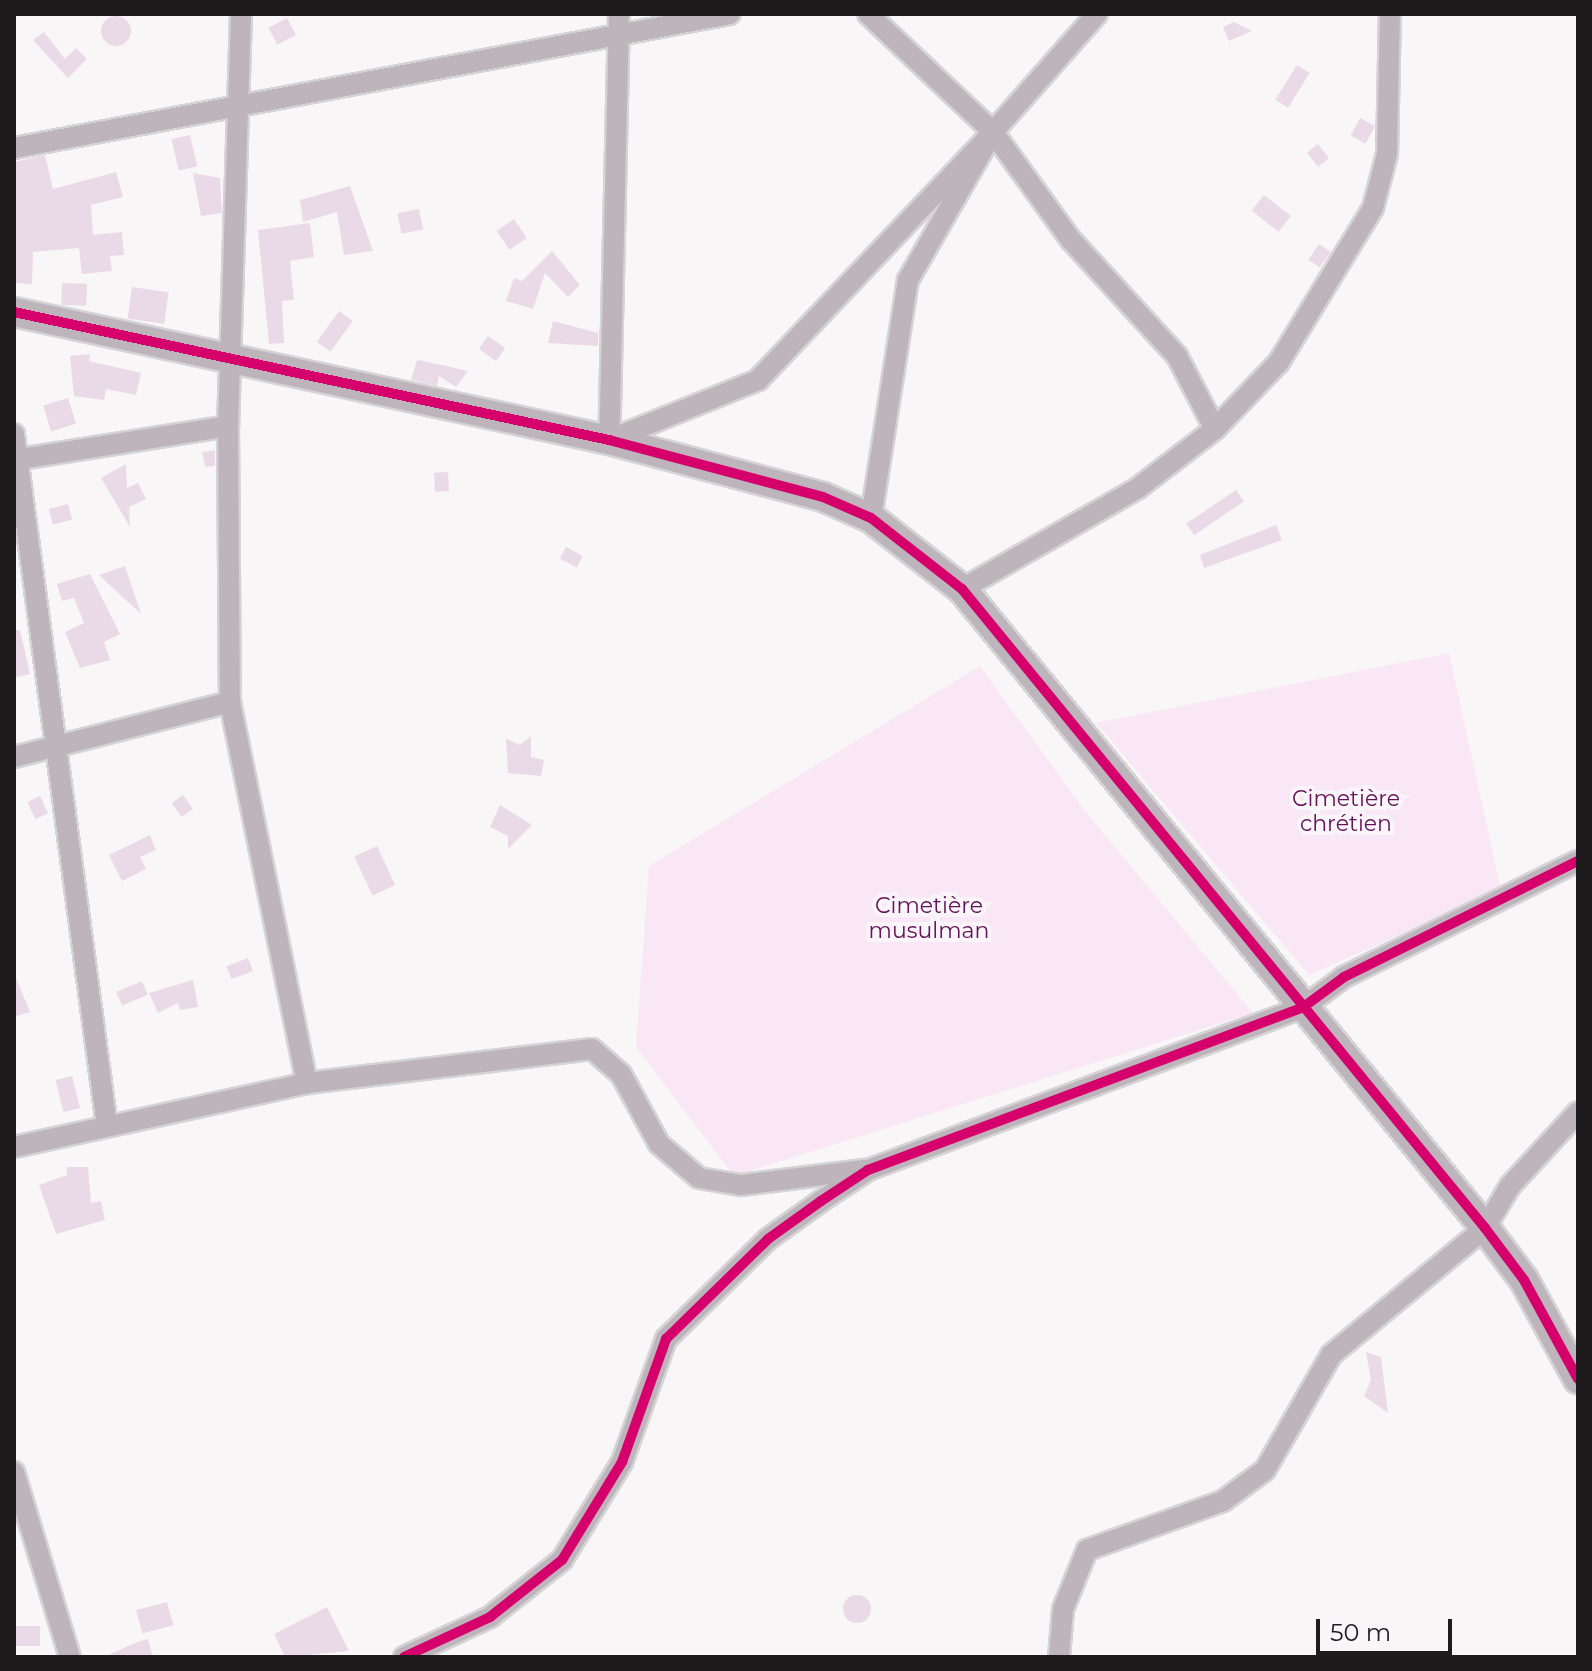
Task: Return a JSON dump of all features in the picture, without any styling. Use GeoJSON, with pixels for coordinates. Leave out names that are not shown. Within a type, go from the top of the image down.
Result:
{"type":"FeatureCollection","features":[{"type":"Feature","properties":{"kind":"street"},"geometry":{"type":"LineString","coordinates":[[241,14],[243,105],[228,426],[230,702],[307,1083]]}},
{"type":"Feature","properties":{"kind":"street"},"geometry":{"type":"LineString","coordinates":[[14,148],[243,105],[620,24],[730,14]]}},
{"type":"Feature","properties":{"kind":"street"},"geometry":{"type":"LineString","coordinates":[[868,14],[993,132],[1071,240],[1177,356],[1215,429]]}},
{"type":"Feature","properties":{"kind":"street"},"geometry":{"type":"LineString","coordinates":[[609,440],[758,380],[993,132],[1097,14]]}},
{"type":"Feature","properties":{"kind":"street"},"geometry":{"type":"LineString","coordinates":[[962,589],[1138,488],[1215,429],[1279,362],[1373,208],[1387,154],[1390,14]]}},
{"type":"Feature","properties":{"kind":"street"},"geometry":{"type":"LineString","coordinates":[[609,440],[620,24]]}},
{"type":"Feature","properties":{"kind":"street"},"geometry":{"type":"LineString","coordinates":[[871,518],[908,280],[993,132]]}},
{"type":"Feature","properties":{"kind":"street"},"geometry":{"type":"LineString","coordinates":[[14,312],[232,362],[609,440],[823,497],[871,518],[962,589],[1485,1228],[1524,1280],[1578,1379]]}},
{"type":"Feature","properties":{"kind":"street"},"geometry":{"type":"LineString","coordinates":[[15,460],[228,426]]}},
{"type":"Feature","properties":{"kind":"street"},"geometry":{"type":"LineString","coordinates":[[14,434],[15,460],[107,1126]]}},
{"type":"Feature","properties":{"kind":"street"},"geometry":{"type":"LineString","coordinates":[[14,757],[230,702]]}},
{"type":"Feature","properties":{"kind":"street"},"geometry":{"type":"LineString","coordinates":[[14,1147],[307,1083],[592,1049],[621,1074],[659,1144],[699,1178],[741,1185],[868,1170],[1302,1008],[1344,977],[1578,861]]}},
{"type":"Feature","properties":{"kind":"street"},"geometry":{"type":"LineString","coordinates":[[1059,1657],[1067,1593],[1087,1550],[1223,1501],[1265,1470],[1331,1355],[1485,1228],[1510,1186],[1578,1112]]}},
{"type":"Feature","properties":{"kind":"street"},"geometry":{"type":"LineString","coordinates":[[404,1657],[490,1617],[562,1560],[622,1462],[666,1339],[768,1239],[868,1170]]}},
{"type":"Feature","properties":{"kind":"street"},"geometry":{"type":"LineString","coordinates":[[14,1472],[70,1657]]}},
{"type":"Feature","properties":{"kind":"green space","name":"Cimetière chrétien"},"geometry":{"type":"Polygon","coordinates":[[[1449,653],[1501,890],[1309,975],[1096,723],[1449,653]]]}},
{"type":"Feature","properties":{"kind":"green space","name":"Cimetière musulman"},"geometry":{"type":"Polygon","coordinates":[[[980,666],[1085,811],[1253,1013],[734,1176],[636,1047],[649,866],[980,666]]]}},
{"type":"Feature","properties":{"kind":"building"},"geometry":{"type":"Polygon","coordinates":[[[116,16],[127,20],[131,31],[127,42],[116,46],[105,42],[101,31],[105,20],[116,16]]]}},
{"type":"Feature","properties":{"kind":"building"},"geometry":{"type":"Polygon","coordinates":[[[287,18],[296,35],[277,45],[268,28],[287,18]]]}},
{"type":"Feature","properties":{"kind":"building"},"geometry":{"type":"Polygon","coordinates":[[[1234,22],[1252,31],[1229,41],[1223,27],[1234,22]]]}},
{"type":"Feature","properties":{"kind":"building"},"geometry":{"type":"Polygon","coordinates":[[[44,32],[65,59],[76,48],[87,59],[68,78],[33,40],[44,32]]]}},
{"type":"Feature","properties":{"kind":"building"},"geometry":{"type":"Polygon","coordinates":[[[1297,65],[1310,73],[1288,108],[1275,100],[1297,65]]]}},
{"type":"Feature","properties":{"kind":"building"},"geometry":{"type":"Polygon","coordinates":[[[1360,118],[1375,126],[1366,144],[1351,136],[1360,118]]]}},
{"type":"Feature","properties":{"kind":"building"},"geometry":{"type":"Polygon","coordinates":[[[190,135],[197,166],[179,170],[171,139],[190,135]]]}},
{"type":"Feature","properties":{"kind":"building"},"geometry":{"type":"Polygon","coordinates":[[[1318,144],[1329,158],[1318,167],[1307,153],[1318,144]]]}},
{"type":"Feature","properties":{"kind":"building"},"geometry":{"type":"Polygon","coordinates":[[[45,155],[53,189],[116,172],[123,197],[91,205],[93,235],[122,232],[124,255],[110,256],[112,271],[82,274],[79,248],[33,252],[32,284],[15,283],[14,162],[45,155]]]}},
{"type":"Feature","properties":{"kind":"building"},"geometry":{"type":"Polygon","coordinates":[[[193,173],[220,178],[222,213],[201,216],[193,173]]]}},
{"type":"Feature","properties":{"kind":"building"},"geometry":{"type":"Polygon","coordinates":[[[350,186],[373,251],[344,255],[337,212],[303,222],[300,200],[350,186]]]}},
{"type":"Feature","properties":{"kind":"building"},"geometry":{"type":"Polygon","coordinates":[[[1264,195],[1291,216],[1278,232],[1252,211],[1264,195]]]}},
{"type":"Feature","properties":{"kind":"building"},"geometry":{"type":"Polygon","coordinates":[[[419,209],[423,230],[401,234],[397,213],[419,209]]]}},
{"type":"Feature","properties":{"kind":"building"},"geometry":{"type":"Polygon","coordinates":[[[514,219],[527,238],[509,250],[497,231],[514,219]]]}},
{"type":"Feature","properties":{"kind":"building"},"geometry":{"type":"Polygon","coordinates":[[[310,223],[314,257],[290,261],[294,300],[282,301],[284,343],[269,344],[258,230],[310,223]]]}},
{"type":"Feature","properties":{"kind":"building"},"geometry":{"type":"Polygon","coordinates":[[[1319,244],[1331,252],[1320,268],[1308,260],[1319,244]]]}},
{"type":"Feature","properties":{"kind":"building"},"geometry":{"type":"Polygon","coordinates":[[[552,251],[580,285],[568,297],[545,273],[533,309],[506,301],[514,278],[522,281],[552,251]]]}},
{"type":"Feature","properties":{"kind":"building"},"geometry":{"type":"Polygon","coordinates":[[[62,283],[87,284],[86,306],[61,305],[62,283]]]}},
{"type":"Feature","properties":{"kind":"building"},"geometry":{"type":"Polygon","coordinates":[[[132,287],[169,292],[164,324],[128,319],[132,287]]]}},
{"type":"Feature","properties":{"kind":"building"},"geometry":{"type":"Polygon","coordinates":[[[339,311],[353,321],[330,352],[317,342],[339,311]]]}},
{"type":"Feature","properties":{"kind":"building"},"geometry":{"type":"Polygon","coordinates":[[[553,321],[598,333],[598,346],[548,343],[553,321]]]}},
{"type":"Feature","properties":{"kind":"building"},"geometry":{"type":"Polygon","coordinates":[[[488,336],[505,348],[496,361],[479,349],[488,336]]]}},
{"type":"Feature","properties":{"kind":"building"},"geometry":{"type":"Polygon","coordinates":[[[90,354],[89,361],[141,373],[136,395],[106,389],[104,400],[74,396],[70,356],[90,354]]]}},
{"type":"Feature","properties":{"kind":"building"},"geometry":{"type":"Polygon","coordinates":[[[417,360],[468,371],[456,387],[439,376],[437,386],[411,380],[417,360]]]}},
{"type":"Feature","properties":{"kind":"building"},"geometry":{"type":"Polygon","coordinates":[[[68,398],[76,424],[51,431],[43,406],[68,398]]]}},
{"type":"Feature","properties":{"kind":"building"},"geometry":{"type":"Polygon","coordinates":[[[215,450],[215,466],[205,467],[202,452],[215,450]]]}},
{"type":"Feature","properties":{"kind":"building"},"geometry":{"type":"Polygon","coordinates":[[[126,464],[127,488],[138,483],[146,499],[129,507],[130,527],[101,478],[126,464]]]}},
{"type":"Feature","properties":{"kind":"building"},"geometry":{"type":"Polygon","coordinates":[[[448,472],[449,491],[435,492],[434,473],[448,472]]]}},
{"type":"Feature","properties":{"kind":"building"},"geometry":{"type":"Polygon","coordinates":[[[1236,490],[1244,502],[1194,535],[1186,524],[1236,490]]]}},
{"type":"Feature","properties":{"kind":"building"},"geometry":{"type":"Polygon","coordinates":[[[68,504],[72,519],[53,525],[49,509],[68,504]]]}},
{"type":"Feature","properties":{"kind":"building"},"geometry":{"type":"Polygon","coordinates":[[[1276,525],[1282,540],[1204,568],[1200,555],[1276,525]]]}},
{"type":"Feature","properties":{"kind":"building"},"geometry":{"type":"Polygon","coordinates":[[[566,547],[583,556],[577,567],[560,558],[566,547]]]}},
{"type":"Feature","properties":{"kind":"building"},"geometry":{"type":"Polygon","coordinates":[[[125,566],[141,614],[99,575],[125,566]]]}},
{"type":"Feature","properties":{"kind":"building"},"geometry":{"type":"Polygon","coordinates":[[[90,574],[120,634],[104,642],[110,660],[80,668],[65,632],[84,623],[74,598],[62,601],[57,584],[90,574]]]}},
{"type":"Feature","properties":{"kind":"building"},"geometry":{"type":"Polygon","coordinates":[[[14,630],[20,630],[30,674],[14,678],[14,630]]]}},
{"type":"Feature","properties":{"kind":"building"},"geometry":{"type":"Polygon","coordinates":[[[531,736],[531,757],[544,760],[541,776],[508,773],[506,739],[520,745],[531,736]]]}},
{"type":"Feature","properties":{"kind":"building"},"geometry":{"type":"Polygon","coordinates":[[[183,795],[193,809],[182,817],[172,803],[183,795]]]}},
{"type":"Feature","properties":{"kind":"building"},"geometry":{"type":"Polygon","coordinates":[[[40,796],[48,813],[35,819],[27,802],[40,796]]]}},
{"type":"Feature","properties":{"kind":"building"},"geometry":{"type":"Polygon","coordinates":[[[500,805],[532,825],[508,849],[508,836],[490,827],[500,805]]]}},
{"type":"Feature","properties":{"kind":"building"},"geometry":{"type":"Polygon","coordinates":[[[150,835],[156,850],[140,857],[146,869],[122,881],[109,855],[150,835]]]}},
{"type":"Feature","properties":{"kind":"building"},"geometry":{"type":"Polygon","coordinates":[[[377,846],[395,885],[373,896],[354,857],[377,846]]]}},
{"type":"Feature","properties":{"kind":"building"},"geometry":{"type":"Polygon","coordinates":[[[248,958],[253,971],[232,979],[227,966],[248,958]]]}},
{"type":"Feature","properties":{"kind":"building"},"geometry":{"type":"Polygon","coordinates":[[[14,973],[30,1012],[14,1017],[14,973]]]}},
{"type":"Feature","properties":{"kind":"building"},"geometry":{"type":"Polygon","coordinates":[[[193,980],[198,1007],[180,1010],[178,1003],[158,1013],[149,993],[193,980]]]}},
{"type":"Feature","properties":{"kind":"building"},"geometry":{"type":"Polygon","coordinates":[[[142,981],[148,995],[122,1006],[116,992],[142,981]]]}},
{"type":"Feature","properties":{"kind":"building"},"geometry":{"type":"Polygon","coordinates":[[[72,1076],[80,1108],[63,1112],[56,1080],[72,1076]]]}},
{"type":"Feature","properties":{"kind":"building"},"geometry":{"type":"Polygon","coordinates":[[[67,1167],[88,1167],[91,1203],[101,1201],[105,1220],[56,1234],[39,1185],[67,1175],[67,1167]]]}},
{"type":"Feature","properties":{"kind":"building"},"geometry":{"type":"Polygon","coordinates":[[[1366,1352],[1381,1357],[1388,1413],[1364,1396],[1371,1380],[1366,1352]]]}},
{"type":"Feature","properties":{"kind":"building"},"geometry":{"type":"Polygon","coordinates":[[[857,1595],[867,1599],[871,1609],[867,1619],[857,1623],[847,1619],[843,1609],[847,1599],[857,1595]]]}},
{"type":"Feature","properties":{"kind":"building"},"geometry":{"type":"Polygon","coordinates":[[[167,1602],[173,1625],[142,1633],[136,1610],[167,1602]]]}},
{"type":"Feature","properties":{"kind":"building"},"geometry":{"type":"Polygon","coordinates":[[[327,1607],[349,1651],[285,1657],[274,1634],[327,1607]]]}},
{"type":"Feature","properties":{"kind":"building"},"geometry":{"type":"Polygon","coordinates":[[[15,1626],[40,1626],[40,1646],[15,1646],[15,1626]]]}},
{"type":"Feature","properties":{"kind":"building"},"geometry":{"type":"Polygon","coordinates":[[[148,1639],[153,1657],[104,1657],[135,1643],[148,1639]]]}},
{"type":"Feature","properties":{"kind":"cycle path"},"geometry":{"type":"LineString","coordinates":[[14,312],[609,440],[823,497],[871,518],[962,589],[1485,1228],[1524,1280],[1578,1379]]}},
{"type":"Feature","properties":{"kind":"cycle path"},"geometry":{"type":"LineString","coordinates":[[404,1657],[490,1617],[562,1560],[622,1462],[666,1339],[768,1239],[821,1201],[868,1170],[1302,1008],[1344,977],[1578,861]]}}]}
